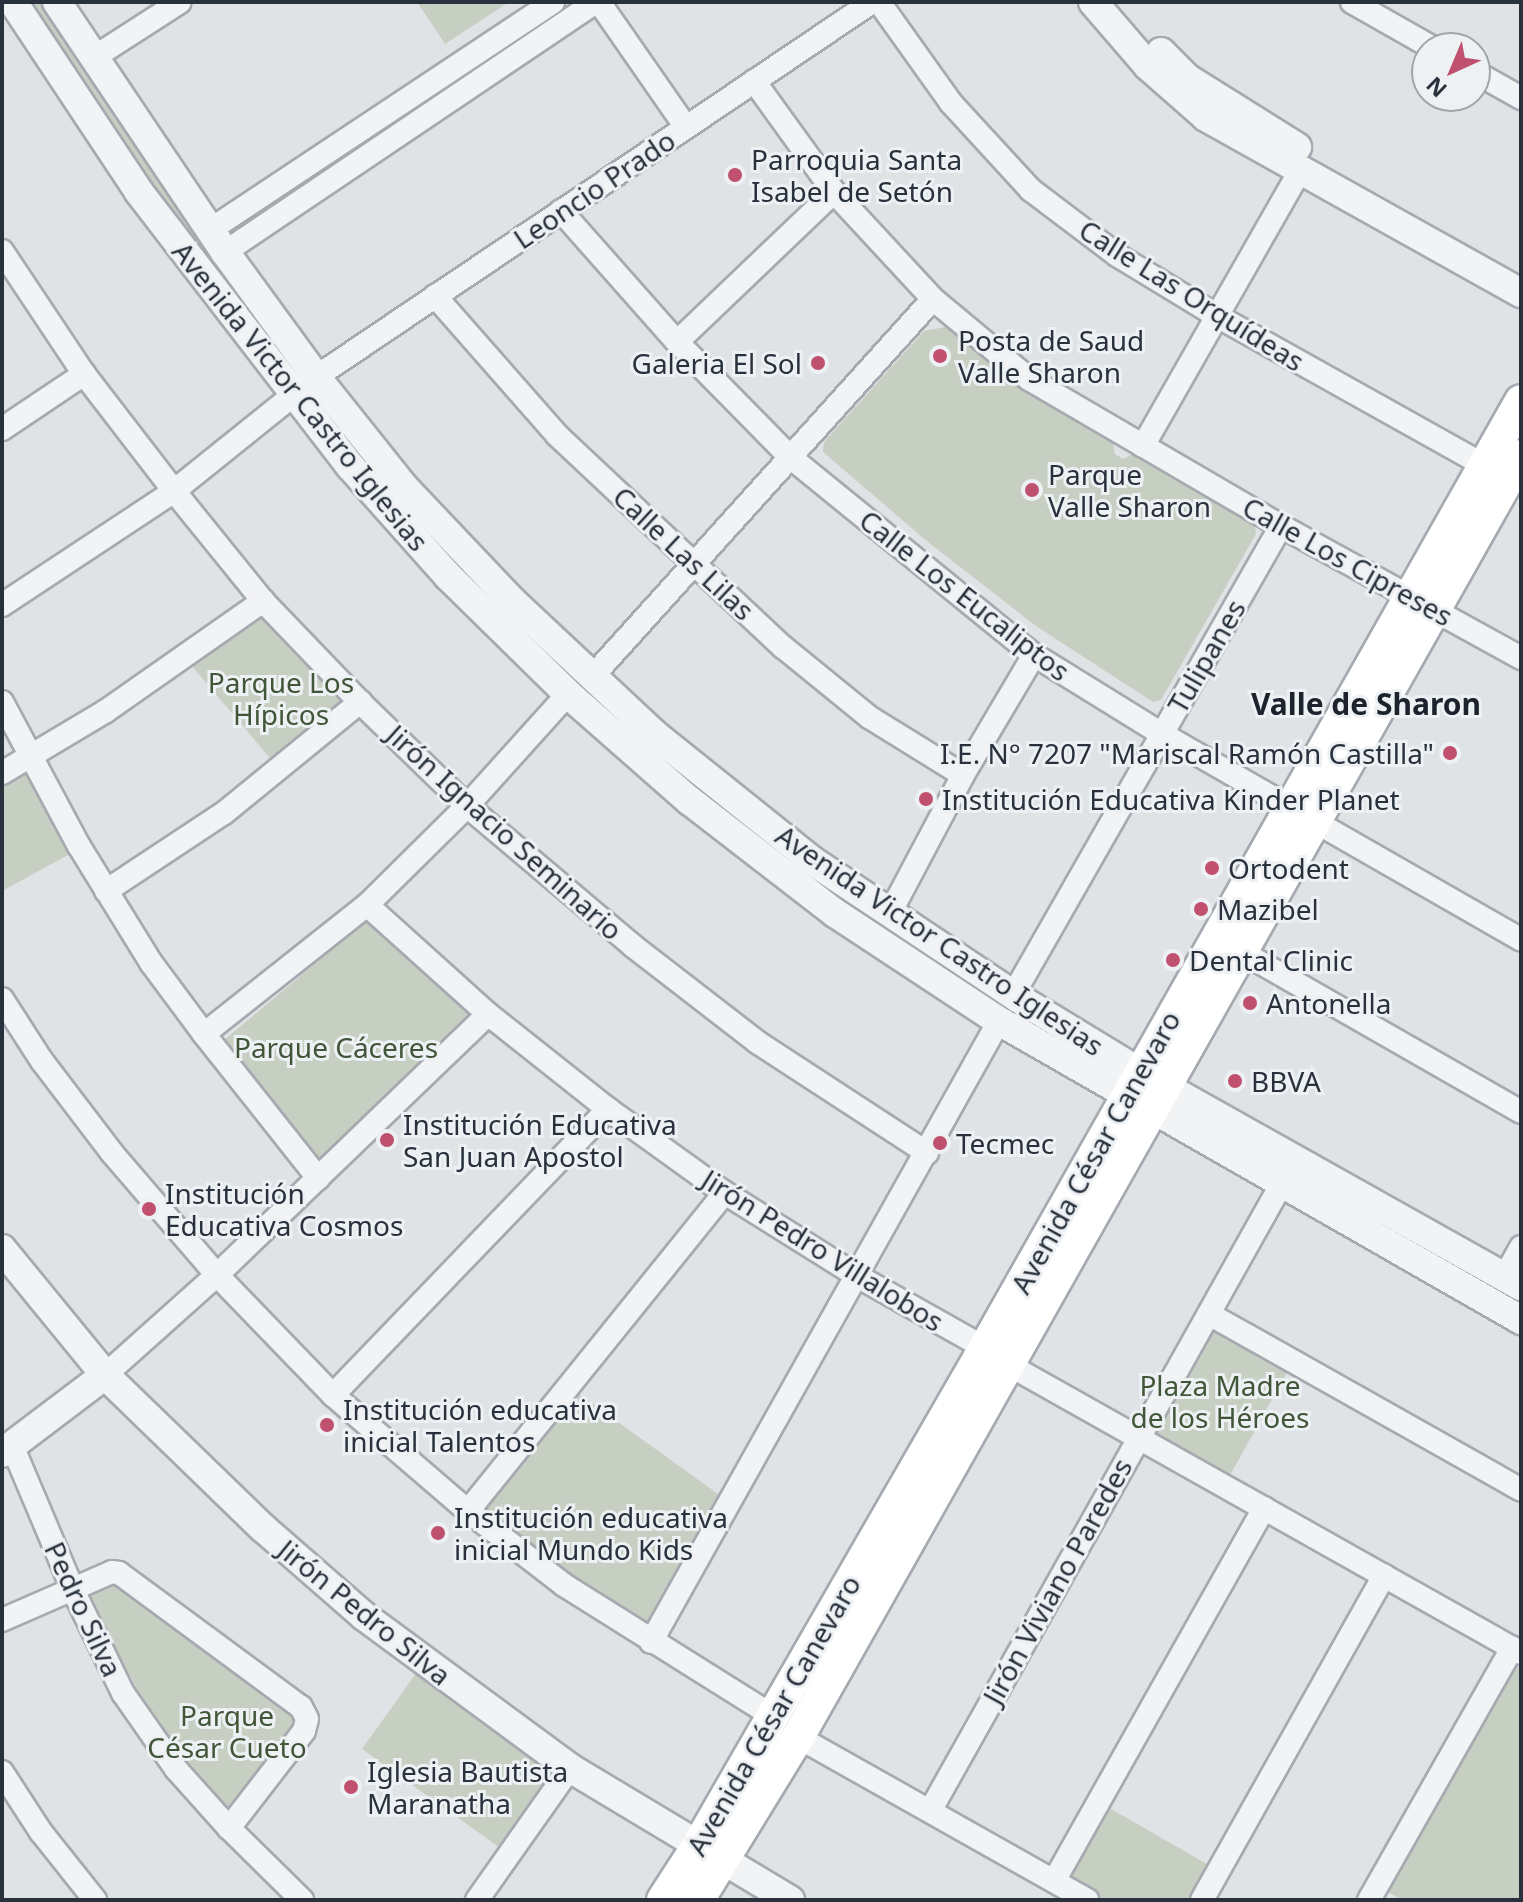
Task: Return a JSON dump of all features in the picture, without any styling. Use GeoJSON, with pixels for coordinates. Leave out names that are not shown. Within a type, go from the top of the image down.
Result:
{"type":"FeatureCollection","features":[{"type":"Feature","properties":{"kind":"main road","name":"Avenida César Canevaro"},"geometry":{"type":"LineString","coordinates":[[1503,482],[1521,401]]}},
{"type":"Feature","properties":{"kind":"main road","name":"Avenida César Canevaro"},"geometry":{"type":"LineString","coordinates":[[663,1900],[710,1854],[798,1737],[997,1356],[1422,602],[1521,456]]}},
{"type":"Feature","properties":{"kind":"main road","name":"Avenida César Canevaro"},"geometry":{"type":"LineString","coordinates":[[1147,1092],[1240,951],[1302,815]]}},
{"type":"Feature","properties":{"kind":"main road","name":"Avenida César Canevaro"},"geometry":{"type":"LineString","coordinates":[[698,1900],[710,1854],[773,1716],[997,1356]]}},
{"type":"Feature","properties":{"kind":"street","name":"Avenida Victor Castro Iglesias"},"geometry":{"type":"LineString","coordinates":[[13,2],[139,192],[292,394],[448,576],[579,686],[654,734],[811,860],[1013,995],[1281,1185],[1521,1320]]}},
{"type":"Feature","properties":{"kind":"street","name":"Avenida Victor Castro Iglesias"},"geometry":{"type":"LineString","coordinates":[[57,2],[218,241],[316,377],[403,486],[579,686],[690,801],[835,913],[999,1021],[1147,1092],[1513,1281]]}},
{"type":"Feature","properties":{"kind":"street"},"geometry":{"type":"LineString","coordinates":[[93,58],[180,2]]}},
{"type":"Feature","properties":{"kind":"street"},"geometry":{"type":"LineString","coordinates":[[218,241],[553,2]]}},
{"type":"Feature","properties":{"kind":"street"},"geometry":{"type":"LineString","coordinates":[[218,241],[598,2],[686,127]]}},
{"type":"Feature","properties":{"kind":"street","name":"Leoncio Prado"},"geometry":{"type":"LineString","coordinates":[[2,605],[174,491],[316,377],[872,2]]}},
{"type":"Feature","properties":{"kind":"street","name":"Calle Las Orquídeas"},"geometry":{"type":"LineString","coordinates":[[879,2],[951,103],[1031,190],[1117,255],[1503,482]]}},
{"type":"Feature","properties":{"kind":"street"},"geometry":{"type":"LineString","coordinates":[[1093,2],[1119,35],[1180,97],[1206,117],[1521,293]]}},
{"type":"Feature","properties":{"kind":"street"},"geometry":{"type":"LineString","coordinates":[[1114,2],[1187,78],[1275,135],[1521,273]]}},
{"type":"Feature","properties":{"kind":"street"},"geometry":{"type":"LineString","coordinates":[[1352,2],[1411,36]]}},
{"type":"Feature","properties":{"kind":"street","name":"Calle Los Cipreses"},"geometry":{"type":"LineString","coordinates":[[754,81],[834,192],[933,299],[1029,379],[1281,526],[1521,658]]}},
{"type":"Feature","properties":{"kind":"street"},"geometry":{"type":"LineString","coordinates":[[1491,81],[1521,98]]}},
{"type":"Feature","properties":{"kind":"street"},"geometry":{"type":"LineString","coordinates":[[1143,446],[1300,171]]}},
{"type":"Feature","properties":{"kind":"street"},"geometry":{"type":"LineString","coordinates":[[677,342],[834,192]]}},
{"type":"Feature","properties":{"kind":"street","name":"Calle Los Eucaliptos"},"geometry":{"type":"LineString","coordinates":[[561,211],[677,342],[790,457],[1034,655],[1162,734],[1521,940]]}},
{"type":"Feature","properties":{"kind":"street","name":"Jirón Ignacio Seminario"},"geometry":{"type":"LineString","coordinates":[[2,251],[84,374],[174,491],[263,601],[360,702],[467,806],[633,946],[757,1042],[927,1153]]}},
{"type":"Feature","properties":{"kind":"street","name":"Calle Las Lilas"},"geometry":{"type":"LineString","coordinates":[[435,296],[557,435],[783,647],[869,717],[963,775]]}},
{"type":"Feature","properties":{"kind":"street"},"geometry":{"type":"LineString","coordinates":[[204,1034],[367,905],[467,806],[694,563],[933,299]]}},
{"type":"Feature","properties":{"kind":"street"},"geometry":{"type":"LineString","coordinates":[[2,429],[84,374]]}},
{"type":"Feature","properties":{"kind":"street","name":"Tulipanes"},"geometry":{"type":"LineString","coordinates":[[1013,995],[1281,526]]}},
{"type":"Feature","properties":{"kind":"street"},"geometry":{"type":"LineString","coordinates":[[2,773],[106,711],[263,601]]}},
{"type":"Feature","properties":{"kind":"street"},"geometry":{"type":"LineString","coordinates":[[890,913],[963,775],[1034,655]]}},
{"type":"Feature","properties":{"kind":"street"},"geometry":{"type":"LineString","coordinates":[[2,702],[29,759],[106,891],[204,1034],[318,1178]]}},
{"type":"Feature","properties":{"kind":"street"},"geometry":{"type":"LineString","coordinates":[[106,891],[236,804],[360,702]]}},
{"type":"Feature","properties":{"kind":"street","name":"Jirón Pedro Villalobos"},"geometry":{"type":"LineString","coordinates":[[367,905],[488,1014],[608,1109],[725,1193],[859,1277],[1517,1651]]}},
{"type":"Feature","properties":{"kind":"street"},"geometry":{"type":"LineString","coordinates":[[1240,951],[1521,1112]]}},
{"type":"Feature","properties":{"kind":"street"},"geometry":{"type":"LineString","coordinates":[[2,999],[42,1061],[112,1153],[217,1275],[333,1395],[468,1511],[564,1585],[773,1716]]}},
{"type":"Feature","properties":{"kind":"street"},"geometry":{"type":"LineString","coordinates":[[8,1451],[105,1375],[217,1275],[488,1014]]}},
{"type":"Feature","properties":{"kind":"street"},"geometry":{"type":"LineString","coordinates":[[651,1642],[859,1277],[999,1021]]}},
{"type":"Feature","properties":{"kind":"street"},"geometry":{"type":"LineString","coordinates":[[333,1395],[608,1109]]}},
{"type":"Feature","properties":{"kind":"street","name":"Jirón Viviano Paredes"},"geometry":{"type":"LineString","coordinates":[[930,1811],[1281,1185]]}},
{"type":"Feature","properties":{"kind":"street"},"geometry":{"type":"LineString","coordinates":[[468,1511],[725,1193]]}},
{"type":"Feature","properties":{"kind":"street"},"geometry":{"type":"LineString","coordinates":[[1513,1281],[1521,1247]]}},
{"type":"Feature","properties":{"kind":"street","name":"Jirón Pedro Silva"},"geometry":{"type":"LineString","coordinates":[[2,1249],[105,1375],[263,1528],[364,1616],[570,1768],[790,1900]]}},
{"type":"Feature","properties":{"kind":"street"},"geometry":{"type":"LineString","coordinates":[[1209,1314],[1521,1490]]}},
{"type":"Feature","properties":{"kind":"street","name":"Pedro Silva"},"geometry":{"type":"LineString","coordinates":[[8,1451],[123,1693],[176,1769],[229,1828],[302,1900]]}},
{"type":"Feature","properties":{"kind":"street"},"geometry":{"type":"LineString","coordinates":[[1054,1881],[1264,1508]]}},
{"type":"Feature","properties":{"kind":"street"},"geometry":{"type":"LineString","coordinates":[[2,1620],[72,1588],[112,1572],[119,1573],[301,1707],[307,1719],[304,1731],[229,1828]]}},
{"type":"Feature","properties":{"kind":"street"},"geometry":{"type":"LineString","coordinates":[[1202,1900],[1384,1576]]}},
{"type":"Feature","properties":{"kind":"street"},"geometry":{"type":"LineString","coordinates":[[1375,1898],[1517,1651]]}},
{"type":"Feature","properties":{"kind":"street"},"geometry":{"type":"LineString","coordinates":[[798,1737],[1087,1900]]}},
{"type":"Feature","properties":{"kind":"street"},"geometry":{"type":"LineString","coordinates":[[477,1900],[570,1768]]}},
{"type":"Feature","properties":{"kind":"street"},"geometry":{"type":"LineString","coordinates":[[2,1772],[41,1832],[95,1900]]}},
{"type":"Feature","properties":{"kind":"green space"},"geometry":{"type":"Polygon","coordinates":[[[23,2],[44,2],[157,177],[296,363],[282,373],[23,2]]]}},
{"type":"Feature","properties":{"kind":"green space"},"geometry":{"type":"Polygon","coordinates":[[[417,2],[509,2],[445,44],[417,2]]]}},
{"type":"Feature","properties":{"kind":"green space","name":"Parque Valle Sharon"},"geometry":{"type":"Polygon","coordinates":[[[946,327],[1026,390],[1113,443],[1115,454],[1123,459],[1132,454],[1254,520],[1256,534],[1161,700],[1153,702],[1036,626],[928,542],[823,452],[824,442],[924,331],[946,327]]]}},
{"type":"Feature","properties":{"kind":"green space","name":"Parque Los Hípicos"},"geometry":{"type":"Polygon","coordinates":[[[266,613],[350,704],[275,764],[192,666],[266,613]]]}},
{"type":"Feature","properties":{"kind":"green space"},"geometry":{"type":"Polygon","coordinates":[[[24,771],[70,854],[2,891],[2,783],[24,771]]]}},
{"type":"Feature","properties":{"kind":"green space","name":"Parque Cáceres"},"geometry":{"type":"Polygon","coordinates":[[[367,920],[474,1018],[322,1164],[223,1041],[367,920]]]}},
{"type":"Feature","properties":{"kind":"green space","name":"Plaza Madre de los Héroes"},"geometry":{"type":"Polygon","coordinates":[[[1212,1325],[1289,1369],[1229,1477],[1151,1433],[1212,1325]]]}},
{"type":"Feature","properties":{"kind":"green space"},"geometry":{"type":"Polygon","coordinates":[[[579,1394],[725,1499],[646,1631],[561,1576],[484,1511],[579,1394]]]}},
{"type":"Feature","properties":{"kind":"green space","name":"Parque César Cueto"},"geometry":{"type":"Polygon","coordinates":[[[118,1582],[300,1719],[228,1814],[196,1780],[154,1720],[109,1637],[89,1594],[118,1582]]]}},
{"type":"Feature","properties":{"kind":"green space"},"geometry":{"type":"Polygon","coordinates":[[[1517,1666],[1521,1668],[1521,1900],[1402,1900],[1388,1892],[1517,1666]]]}},
{"type":"Feature","properties":{"kind":"green space"},"geometry":{"type":"Polygon","coordinates":[[[417,1672],[557,1773],[503,1850],[362,1749],[417,1672]]]}},
{"type":"Feature","properties":{"kind":"green space"},"geometry":{"type":"Polygon","coordinates":[[[1106,1806],[1212,1867],[1193,1900],[1102,1900],[1065,1879],[1106,1806]]]}},
{"type":"Feature","properties":{"kind":"place","name":"Parroquia Santa Isabel de Setón"},"geometry":{"type":"Point","coordinates":[735,175]}},
{"type":"Feature","properties":{"kind":"place","name":"Posta de Saud Valle Sharon"},"geometry":{"type":"Point","coordinates":[940,356]}},
{"type":"Feature","properties":{"kind":"place","name":"Galeria El Sol"},"geometry":{"type":"Point","coordinates":[818,363]}},
{"type":"Feature","properties":{"kind":"place","name":"Parque Valle Sharon"},"geometry":{"type":"Point","coordinates":[1032,490]}},
{"type":"Feature","properties":{"kind":"place","name":"I.E. N° 7207 \"Mariscal Ramón Castilla\""},"geometry":{"type":"Point","coordinates":[1450,753]}},
{"type":"Feature","properties":{"kind":"place","name":"Institución Educativa Kinder Planet"},"geometry":{"type":"Point","coordinates":[926,799]}},
{"type":"Feature","properties":{"kind":"place","name":"Ortodent"},"geometry":{"type":"Point","coordinates":[1212,868]}},
{"type":"Feature","properties":{"kind":"place","name":"Mazibel"},"geometry":{"type":"Point","coordinates":[1201,909]}},
{"type":"Feature","properties":{"kind":"place","name":"Dental Clinic"},"geometry":{"type":"Point","coordinates":[1173,960]}},
{"type":"Feature","properties":{"kind":"place","name":"Antonella"},"geometry":{"type":"Point","coordinates":[1250,1003]}},
{"type":"Feature","properties":{"kind":"place","name":"BBVA"},"geometry":{"type":"Point","coordinates":[1235,1081]}},
{"type":"Feature","properties":{"kind":"place","name":"Institución Educativa San Juan Apostol"},"geometry":{"type":"Point","coordinates":[387,1140]}},
{"type":"Feature","properties":{"kind":"place","name":"Tecmec"},"geometry":{"type":"Point","coordinates":[940,1143]}},
{"type":"Feature","properties":{"kind":"place","name":"Institución Educativa Cosmos"},"geometry":{"type":"Point","coordinates":[149,1209]}},
{"type":"Feature","properties":{"kind":"place","name":"Institución educativa inicial Talentos"},"geometry":{"type":"Point","coordinates":[327,1425]}},
{"type":"Feature","properties":{"kind":"place","name":"Institución educativa inicial Mundo Kids"},"geometry":{"type":"Point","coordinates":[438,1533]}},
{"type":"Feature","properties":{"kind":"place","name":"Iglesia Bautista Maranatha"},"geometry":{"type":"Point","coordinates":[351,1787]}},
{"type":"Feature","properties":{"kind":"district","name":"Valle de Sharon"},"geometry":{"type":"Point","coordinates":[1366,704]}}]}
